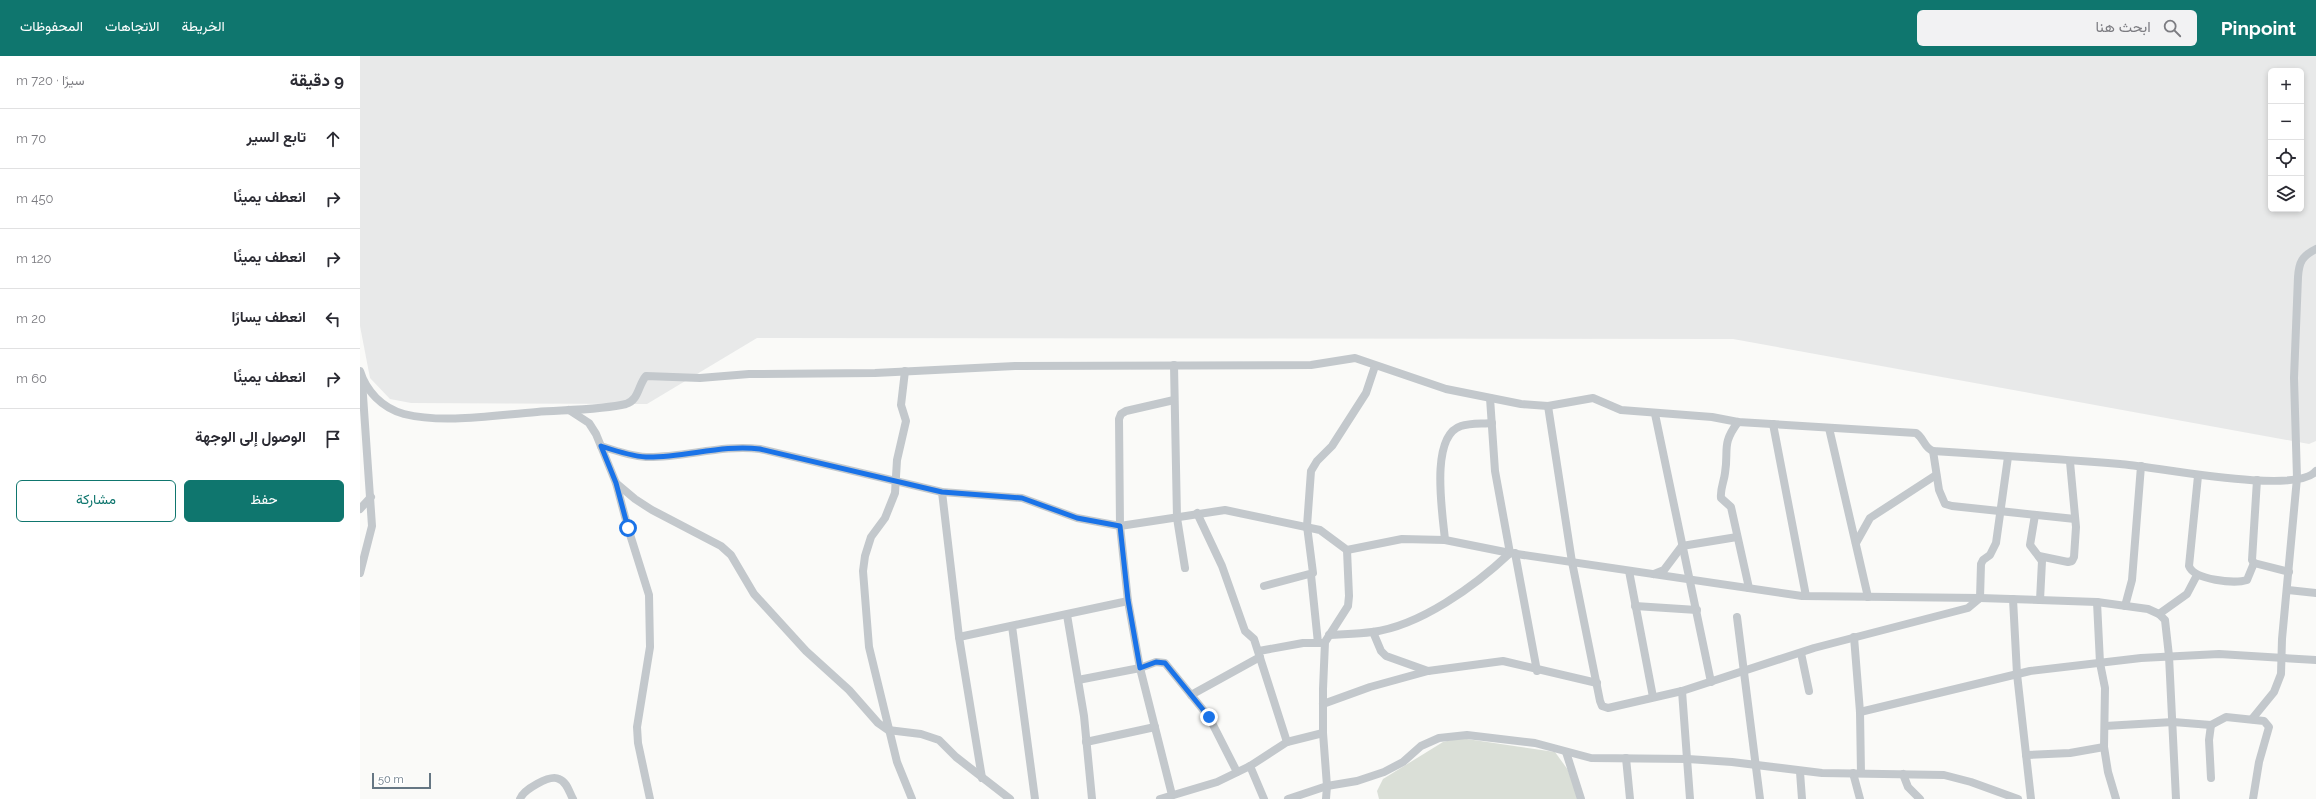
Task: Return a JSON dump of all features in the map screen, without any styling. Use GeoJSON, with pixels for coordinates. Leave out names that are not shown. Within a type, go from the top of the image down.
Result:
{"type":"FeatureCollection","features":[{"type":"Feature","properties":{"kind":"street"},"geometry":{"type":"LineString","coordinates":[[2252,719],[2279,683],[2297,478],[2294,378],[2299,262],[2305,254],[2316,249]]}},
{"type":"Feature","properties":{"kind":"street"},"geometry":{"type":"LineString","coordinates":[[360,373],[367,387],[376,398],[388,407],[403,414],[438,418],[569,410],[626,404],[635,398],[641,381],[646,376],[700,378],[749,374],[905,371],[1015,366],[1311,365],[1355,358],[1375,366],[1446,388],[1521,404],[1548,406],[1593,398],[1621,410],[1655,414],[1712,417],[1738,422],[1916,433],[1922,437],[1925,445],[1933,451],[2141,466],[2228,480],[2297,478],[2314,474],[2316,471]]}},
{"type":"Feature","properties":{"kind":"street"},"geometry":{"type":"LineString","coordinates":[[1174,365],[1177,518],[1186,568]]}},
{"type":"Feature","properties":{"kind":"street"},"geometry":{"type":"LineString","coordinates":[[1326,799],[1327,786],[1323,733],[1324,640],[1311,575],[1314,570],[1307,526],[1311,471],[1317,461],[1332,446],[1366,393],[1375,366]]}},
{"type":"Feature","properties":{"kind":"street"},"geometry":{"type":"LineString","coordinates":[[905,371],[901,405],[906,421],[896,460],[895,493],[885,518],[871,537],[865,556],[864,571],[869,647],[896,762],[912,799]]}},
{"type":"Feature","properties":{"kind":"street"},"geometry":{"type":"LineString","coordinates":[[360,373],[371,497],[372,526],[360,573]]}},
{"type":"Feature","properties":{"kind":"street"},"geometry":{"type":"LineString","coordinates":[[1490,398],[1495,470],[1537,670]]}},
{"type":"Feature","properties":{"kind":"street"},"geometry":{"type":"LineString","coordinates":[[1172,795],[1140,668],[1128,600],[1120,526],[1121,414],[1126,411],[1174,400]]}},
{"type":"Feature","properties":{"kind":"street"},"geometry":{"type":"LineString","coordinates":[[1548,406],[1572,562],[1602,706],[1608,708],[1682,691],[1854,637],[1968,608],[1980,598],[1981,564],[1995,548],[2008,457]]}},
{"type":"Feature","properties":{"kind":"street"},"geometry":{"type":"LineString","coordinates":[[569,410],[589,423],[601,446],[616,483],[628,528],[649,595],[650,647],[637,727],[638,743],[650,799]]}},
{"type":"Feature","properties":{"kind":"street"},"geometry":{"type":"LineString","coordinates":[[1655,414],[1711,682]]}},
{"type":"Feature","properties":{"kind":"street"},"geometry":{"type":"LineString","coordinates":[[1738,422],[1726,442],[1725,474],[1720,492],[1721,498],[1731,507],[1749,588]]}},
{"type":"Feature","properties":{"kind":"street"},"geometry":{"type":"LineString","coordinates":[[1445,540],[1439,476],[1445,444],[1452,432],[1460,426],[1492,423]]}},
{"type":"Feature","properties":{"kind":"street"},"geometry":{"type":"LineString","coordinates":[[1773,424],[1806,596]]}},
{"type":"Feature","properties":{"kind":"street"},"geometry":{"type":"LineString","coordinates":[[1829,428],[1868,597]]}},
{"type":"Feature","properties":{"kind":"street"},"geometry":{"type":"LineString","coordinates":[[601,446],[628,454],[646,457],[744,447],[895,480],[942,492],[1022,498],[1077,518],[1120,526],[1177,518],[1197,513],[1225,510],[1247,516],[1307,526],[1320,530],[1347,550],[1402,539],[1445,540],[1513,553],[1629,571],[1806,596],[1980,598],[2096,602],[2148,609],[2159,614],[2164,620],[2173,722],[2176,799]]}},
{"type":"Feature","properties":{"kind":"street"},"geometry":{"type":"LineString","coordinates":[[1933,451],[1936,475],[1942,499],[1945,504],[2075,519]]}},
{"type":"Feature","properties":{"kind":"street"},"geometry":{"type":"LineString","coordinates":[[2039,556],[2072,561],[2075,519],[2070,462]]}},
{"type":"Feature","properties":{"kind":"street"},"geometry":{"type":"LineString","coordinates":[[2125,606],[2132,580],[2141,466]]}},
{"type":"Feature","properties":{"kind":"street"},"geometry":{"type":"LineString","coordinates":[[1856,543],[1870,518],[1936,475]]}},
{"type":"Feature","properties":{"kind":"street"},"geometry":{"type":"LineString","coordinates":[[2198,476],[2189,566],[2197,575],[2242,582],[2247,580],[2254,563],[2251,555],[2257,480]]}},
{"type":"Feature","properties":{"kind":"street"},"geometry":{"type":"LineString","coordinates":[[616,483],[652,510],[726,551],[731,556],[754,594],[806,651],[888,730],[921,734],[940,740],[982,778],[1010,799]]}},
{"type":"Feature","properties":{"kind":"street"},"geometry":{"type":"LineString","coordinates":[[942,492],[959,636],[982,778]]}},
{"type":"Feature","properties":{"kind":"street"},"geometry":{"type":"LineString","coordinates":[[360,510],[371,497]]}},
{"type":"Feature","properties":{"kind":"street"},"geometry":{"type":"LineString","coordinates":[[1197,513],[1222,566],[1245,631],[1254,639],[1286,742]]}},
{"type":"Feature","properties":{"kind":"street"},"geometry":{"type":"LineString","coordinates":[[2035,514],[2030,545],[2042,561],[2040,600]]}},
{"type":"Feature","properties":{"kind":"street"},"geometry":{"type":"LineString","coordinates":[[1654,574],[1664,570],[1682,546],[1737,537]]}},
{"type":"Feature","properties":{"kind":"street"},"geometry":{"type":"LineString","coordinates":[[1324,640],[1348,606],[1350,596],[1347,550]]}},
{"type":"Feature","properties":{"kind":"street"},"geometry":{"type":"LineString","coordinates":[[1191,695],[1259,654],[1324,640],[1373,632],[1415,620],[1473,585],[1513,553]]}},
{"type":"Feature","properties":{"kind":"street"},"geometry":{"type":"LineString","coordinates":[[2254,563],[2289,572]]}},
{"type":"Feature","properties":{"kind":"street"},"geometry":{"type":"LineString","coordinates":[[1629,571],[1652,697]]}},
{"type":"Feature","properties":{"kind":"street"},"geometry":{"type":"LineString","coordinates":[[1264,586],[1311,575]]}},
{"type":"Feature","properties":{"kind":"street"},"geometry":{"type":"LineString","coordinates":[[2159,614],[2186,594],[2197,575]]}},
{"type":"Feature","properties":{"kind":"street"},"geometry":{"type":"LineString","coordinates":[[2288,590],[2316,593]]}},
{"type":"Feature","properties":{"kind":"street"},"geometry":{"type":"LineString","coordinates":[[2013,599],[2017,674],[2031,799]]}},
{"type":"Feature","properties":{"kind":"street"},"geometry":{"type":"LineString","coordinates":[[959,636],[1067,615],[1128,600]]}},
{"type":"Feature","properties":{"kind":"street"},"geometry":{"type":"LineString","coordinates":[[2096,602],[2100,663],[2105,688],[2104,747],[2108,772],[2116,799]]}},
{"type":"Feature","properties":{"kind":"street"},"geometry":{"type":"LineString","coordinates":[[1635,606],[1697,610]]}},
{"type":"Feature","properties":{"kind":"street"},"geometry":{"type":"LineString","coordinates":[[1067,615],[1078,680],[1092,799]]}},
{"type":"Feature","properties":{"kind":"street"},"geometry":{"type":"LineString","coordinates":[[1737,617],[1760,799]]}},
{"type":"Feature","properties":{"kind":"street"},"geometry":{"type":"LineString","coordinates":[[1012,626],[1035,799]]}},
{"type":"Feature","properties":{"kind":"street"},"geometry":{"type":"LineString","coordinates":[[1373,632],[1381,651],[1386,656],[1428,671]]}},
{"type":"Feature","properties":{"kind":"street"},"geometry":{"type":"LineString","coordinates":[[1854,637],[1860,712],[1857,773],[1860,799]]}},
{"type":"Feature","properties":{"kind":"street"},"geometry":{"type":"LineString","coordinates":[[1801,653],[1809,691]]}},
{"type":"Feature","properties":{"kind":"street"},"geometry":{"type":"LineString","coordinates":[[1860,712],[2017,674],[2100,663],[2168,656],[2219,654],[2316,660]]}},
{"type":"Feature","properties":{"kind":"street"},"geometry":{"type":"LineString","coordinates":[[1078,680],[1140,668],[1156,662],[1165,663],[1209,717],[1237,772]]}},
{"type":"Feature","properties":{"kind":"street"},"geometry":{"type":"LineString","coordinates":[[1323,704],[1370,687],[1428,671],[1503,662],[1518,664],[1537,670],[1597,683]]}},
{"type":"Feature","properties":{"kind":"street"},"geometry":{"type":"LineString","coordinates":[[1682,691],[1690,799]]}},
{"type":"Feature","properties":{"kind":"street"},"geometry":{"type":"LineString","coordinates":[[2105,726],[2173,722],[2211,725],[2226,717],[2264,721],[2269,727],[2259,762],[2253,799]]}},
{"type":"Feature","properties":{"kind":"street"},"geometry":{"type":"LineString","coordinates":[[2211,725],[2209,740],[2211,778]]}},
{"type":"Feature","properties":{"kind":"street"},"geometry":{"type":"LineString","coordinates":[[1086,742],[1155,727]]}},
{"type":"Feature","properties":{"kind":"street"},"geometry":{"type":"LineString","coordinates":[[1160,799],[1217,782],[1250,766],[1286,742],[1323,733]]}},
{"type":"Feature","properties":{"kind":"street"},"geometry":{"type":"LineString","coordinates":[[1288,799],[1327,786],[1357,781],[1384,772],[1403,762],[1421,746],[1439,738],[1467,735],[1535,743],[1591,758],[1688,759],[1800,772],[1952,776],[2018,799]]}},
{"type":"Feature","properties":{"kind":"street"},"geometry":{"type":"LineString","coordinates":[[2026,755],[2070,753],[2104,747]]}},
{"type":"Feature","properties":{"kind":"street"},"geometry":{"type":"LineString","coordinates":[[1566,752],[1581,799]]}},
{"type":"Feature","properties":{"kind":"street"},"geometry":{"type":"LineString","coordinates":[[1626,758],[1630,799]]}},
{"type":"Feature","properties":{"kind":"street"},"geometry":{"type":"LineString","coordinates":[[1250,766],[1264,799]]}},
{"type":"Feature","properties":{"kind":"street"},"geometry":{"type":"LineString","coordinates":[[1800,772],[1802,799]]}},
{"type":"Feature","properties":{"kind":"street"},"geometry":{"type":"LineString","coordinates":[[1903,774],[1908,787],[1920,799]]}},
{"type":"Feature","properties":{"kind":"street"},"geometry":{"type":"LineString","coordinates":[[520,799],[526,789],[552,778],[559,778],[566,784],[573,799]]}},
{"type":"Feature","properties":{"kind":"shaded area"},"geometry":{"type":"Polygon","coordinates":[[[360,56],[2316,56],[2316,441],[2309,444],[1733,339],[757,338],[647,404],[411,403],[390,399],[370,378],[360,326],[360,56]]]}},
{"type":"Feature","properties":{"kind":"shaded area"},"geometry":{"type":"Polygon","coordinates":[[[1460,738],[1555,752],[1568,770],[1578,799],[1379,799],[1377,791],[1383,779],[1443,742],[1460,738]]]}},
{"type":"Feature","properties":{"kind":"route"},"geometry":{"type":"LineString","coordinates":[[628,528],[616,483],[601,446],[628,454],[646,457],[744,447],[760,449],[818,464],[895,480],[942,492],[1022,498],[1077,518],[1120,526],[1128,600],[1140,668],[1156,662],[1165,663],[1201,705],[1209,717]]}}]}
